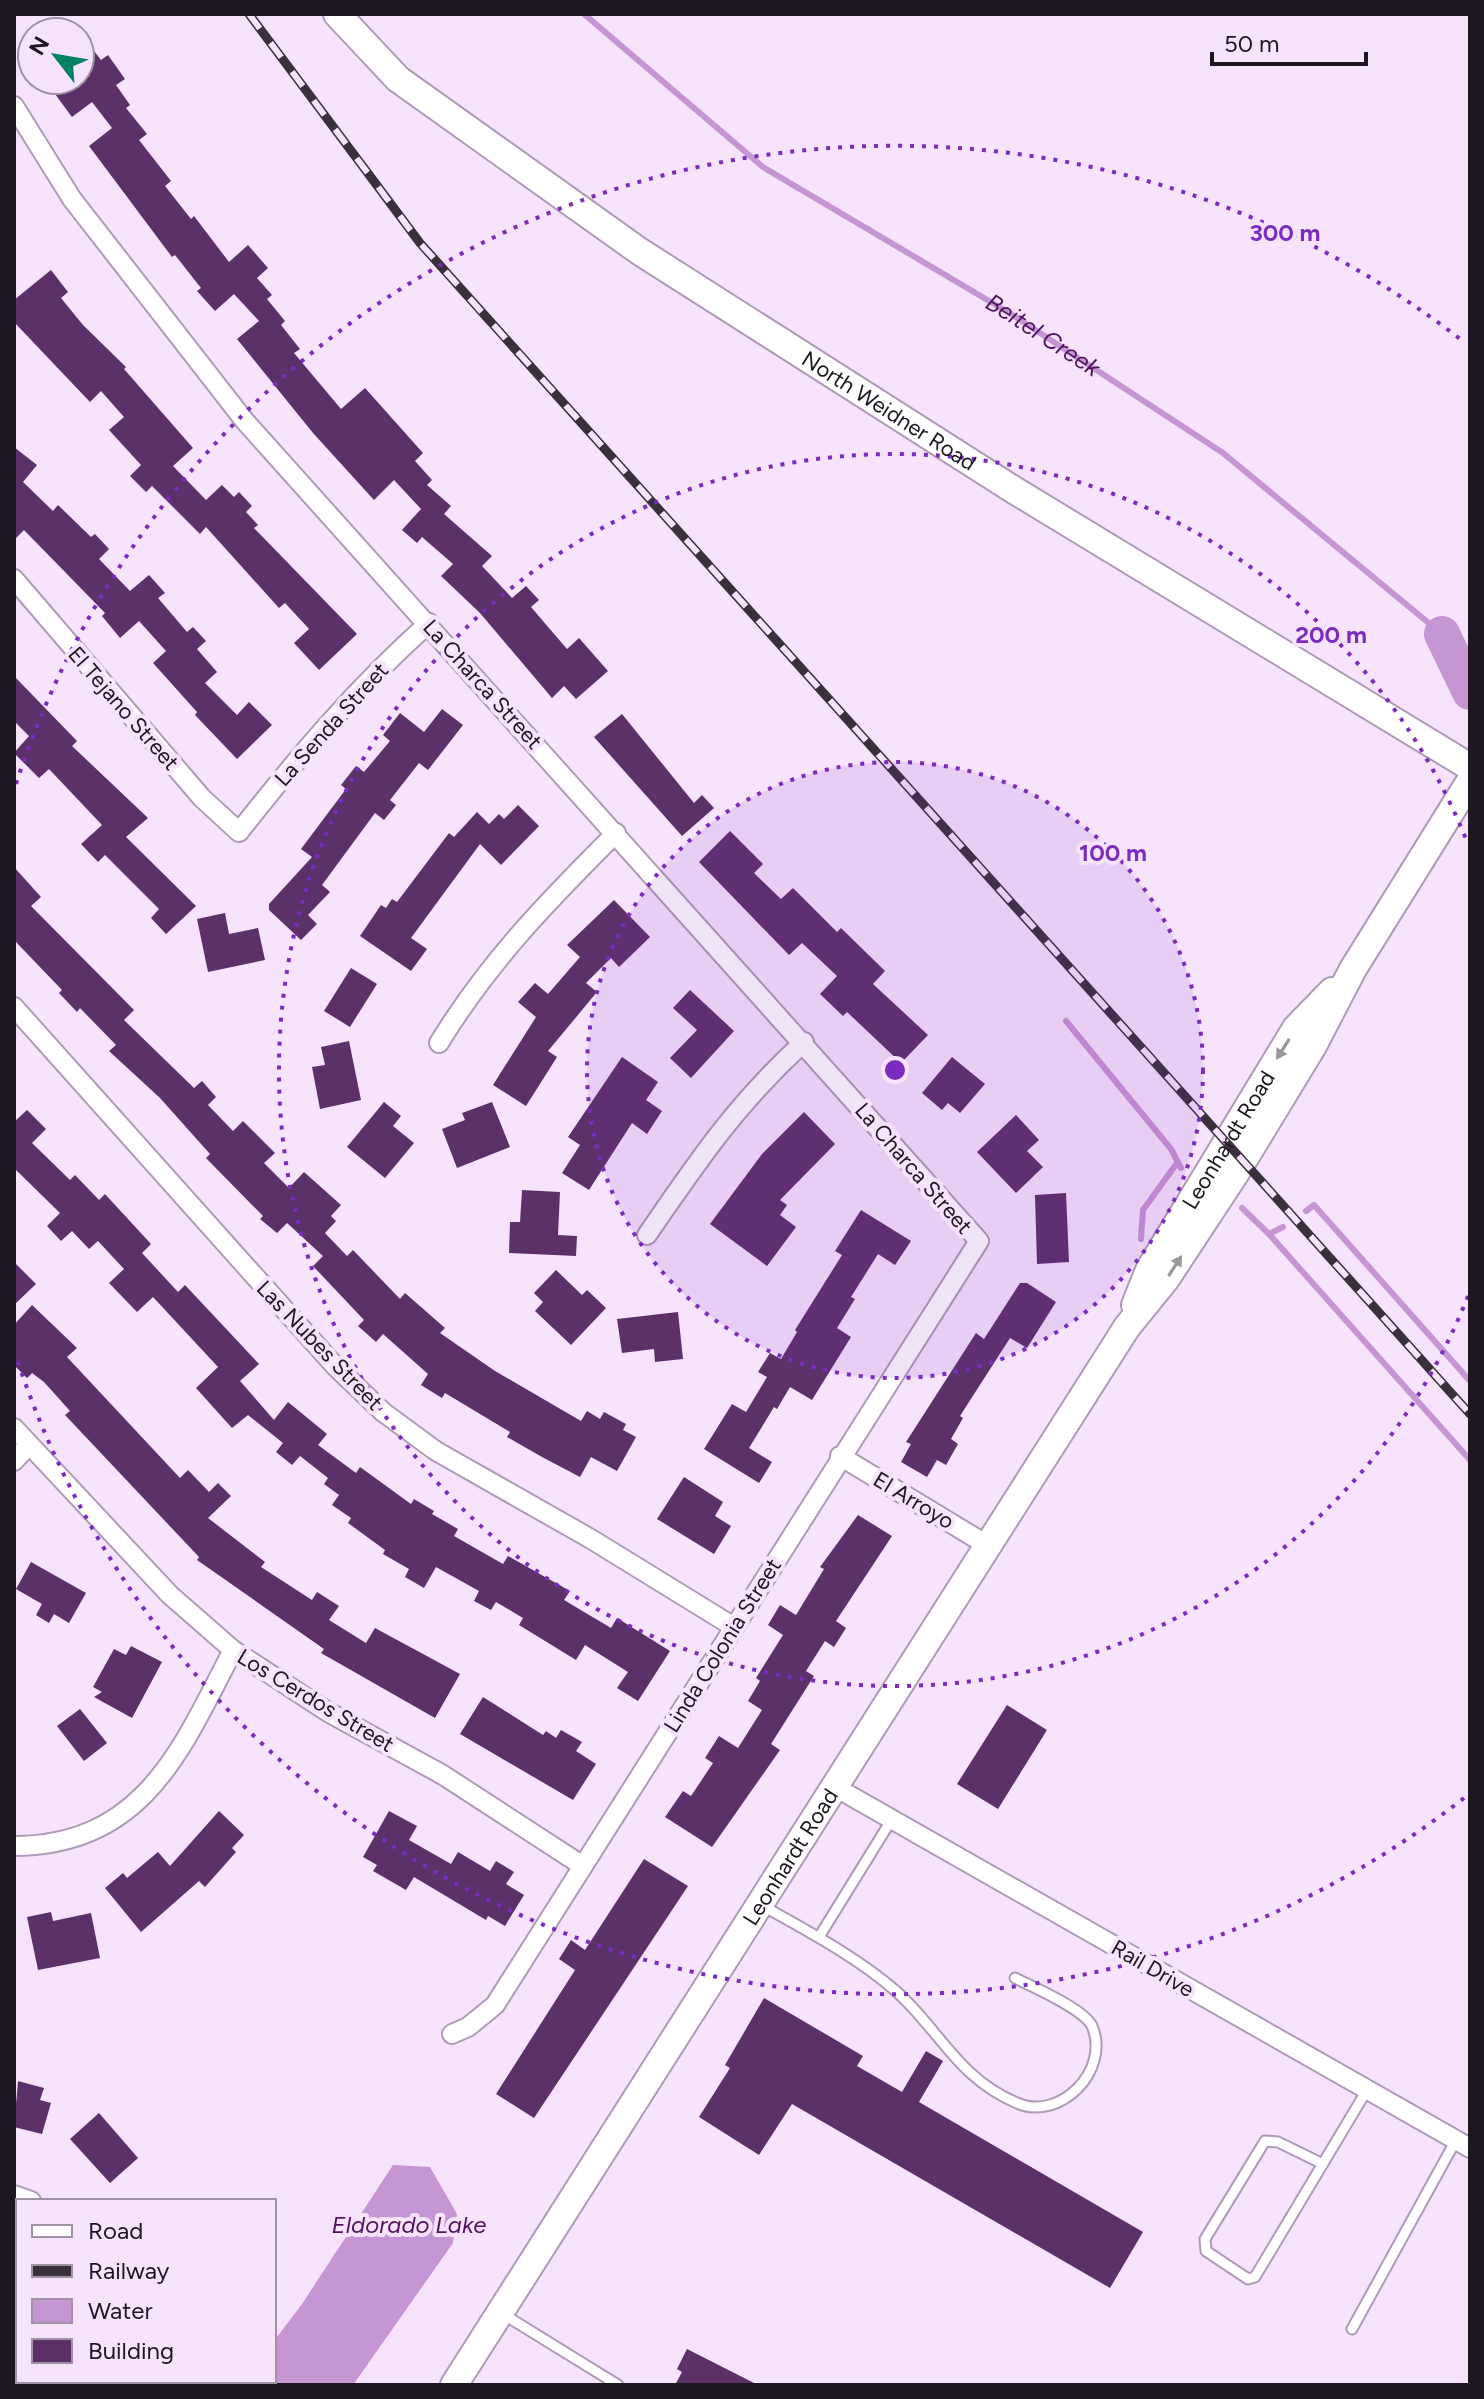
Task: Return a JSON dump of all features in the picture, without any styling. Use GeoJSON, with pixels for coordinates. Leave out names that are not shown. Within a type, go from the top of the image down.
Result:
{"type":"FeatureCollection","features":[{"type":"Feature","properties":{"kind":"street","name":"North Weidner Road"},"geometry":{"type":"LineString","coordinates":[[337,14],[398,79],[639,251],[1001,482],[1470,767]]}},
{"type":"Feature","properties":{"kind":"street","name":"La Charca Street"},"geometry":{"type":"LineString","coordinates":[[17,117],[72,199],[244,420],[429,623],[979,1241]]}},
{"type":"Feature","properties":{"kind":"street","name":"El Tejano Street"},"geometry":{"type":"LineString","coordinates":[[14,579],[202,798],[239,832]]}},
{"type":"Feature","properties":{"kind":"street","name":"La Senda Street"},"geometry":{"type":"LineString","coordinates":[[239,832],[357,691],[429,623]]}},
{"type":"Feature","properties":{"kind":"street","name":"Leonhardt Road"},"geometry":{"type":"LineString","coordinates":[[454,2385],[1127,1327],[1166,1279],[1237,1171],[1313,1046],[1353,969],[1470,781]]}},
{"type":"Feature","properties":{"kind":"street"},"geometry":{"type":"LineString","coordinates":[[439,1043],[470,992],[525,923],[616,833]]}},
{"type":"Feature","properties":{"kind":"street","name":"Las Nubes Street"},"geometry":{"type":"LineString","coordinates":[[14,1007],[335,1366],[383,1412],[436,1451],[591,1539],[734,1627]]}},
{"type":"Feature","properties":{"kind":"street"},"geometry":{"type":"LineString","coordinates":[[647,1235],[719,1130],[763,1080],[804,1042]]}},
{"type":"Feature","properties":{"kind":"street","name":"Linda Colonia Street"},"geometry":{"type":"LineString","coordinates":[[452,2034],[468,2027],[495,2005],[979,1241]]}},
{"type":"Feature","properties":{"kind":"street","name":"Los Cerdos Street"},"geometry":{"type":"LineString","coordinates":[[14,1428],[170,1595],[233,1650],[328,1712],[443,1775],[583,1866]]}},
{"type":"Feature","properties":{"kind":"street"},"geometry":{"type":"LineString","coordinates":[[14,1461],[29,1445]]}},
{"type":"Feature","properties":{"kind":"street","name":"El Arroyo"},"geometry":{"type":"LineString","coordinates":[[840,1456],[987,1545]]}},
{"type":"Feature","properties":{"kind":"street"},"geometry":{"type":"LineString","coordinates":[[14,1846],[55,1843],[92,1831],[141,1800],[179,1754],[233,1650]]}},
{"type":"Feature","properties":{"kind":"street","name":"Rail Drive"},"geometry":{"type":"LineString","coordinates":[[835,1787],[1463,2144]]}},
{"type":"Feature","properties":{"kind":"lane"},"geometry":{"type":"LineString","coordinates":[[819,1937],[892,1819]]}},
{"type":"Feature","properties":{"kind":"lane"},"geometry":{"type":"LineString","coordinates":[[760,1905],[819,1937],[895,1991],[923,2017],[950,2056],[975,2077],[1018,2104],[1045,2109],[1065,2100],[1082,2085],[1093,2063],[1094,2037],[1084,2016],[1015,1978]]}},
{"type":"Feature","properties":{"kind":"lane"},"geometry":{"type":"LineString","coordinates":[[1323,2164],[1278,2142],[1265,2141],[1205,2239],[1206,2251],[1248,2279],[1255,2277],[1323,2164],[1367,2090]]}},
{"type":"Feature","properties":{"kind":"lane"},"geometry":{"type":"LineString","coordinates":[[1352,2329],[1463,2144]]}},
{"type":"Feature","properties":{"kind":"lane"},"geometry":{"type":"LineString","coordinates":[[500,2313],[618,2385]]}},
{"type":"Feature","properties":{"kind":"water","name":"Eldorado Lake"},"geometry":{"type":"Polygon","coordinates":[[[393,2165],[430,2167],[457,2214],[453,2243],[353,2385],[240,2385],[276,2383],[276,2338],[393,2165]]]}},
{"type":"Feature","properties":{"kind":"building"},"geometry":{"type":"Polygon","coordinates":[[[96,54],[101,60],[108,55],[125,79],[116,85],[130,105],[126,108],[147,134],[139,140],[171,181],[165,186],[191,219],[194,216],[229,262],[248,245],[268,268],[257,278],[272,295],[267,299],[285,321],[281,325],[300,349],[294,353],[341,409],[365,388],[423,453],[415,461],[432,480],[427,485],[451,506],[444,514],[492,556],[482,566],[512,598],[526,586],[539,600],[531,607],[567,649],[579,638],[608,671],[576,699],[564,686],[552,698],[480,613],[441,576],[453,564],[422,537],[417,543],[402,530],[421,509],[394,480],[374,500],[313,433],[237,339],[259,321],[234,294],[215,311],[197,291],[201,288],[175,255],[172,257],[89,146],[112,128],[92,102],[72,117],[56,96],[96,96],[96,54]]]}},
{"type":"Feature","properties":{"kind":"building"},"geometry":{"type":"Polygon","coordinates":[[[51,270],[68,292],[61,298],[83,325],[126,367],[124,369],[193,448],[173,466],[206,500],[222,485],[234,497],[239,492],[252,506],[246,512],[258,525],[254,528],[357,634],[319,670],[294,643],[309,629],[285,603],[279,608],[206,527],[200,534],[152,486],[146,492],[130,476],[141,465],[109,430],[124,417],[101,391],[90,402],[14,322],[14,300],[51,270]]]}},
{"type":"Feature","properties":{"kind":"building"},"geometry":{"type":"Polygon","coordinates":[[[14,447],[37,465],[23,482],[53,511],[58,505],[91,537],[95,534],[109,549],[99,559],[130,591],[149,575],[165,593],[158,598],[187,632],[193,627],[206,641],[197,649],[217,672],[205,683],[237,715],[249,702],[272,725],[237,759],[195,715],[197,712],[153,663],[166,651],[139,621],[120,638],[102,616],[105,613],[24,530],[14,540],[14,447]]]}},
{"type":"Feature","properties":{"kind":"building"},"geometry":{"type":"Polygon","coordinates":[[[14,676],[77,741],[72,746],[148,818],[126,837],[196,906],[166,934],[151,918],[159,909],[105,855],[98,862],[81,844],[102,825],[49,769],[39,778],[14,753],[29,736],[14,721],[14,676]]]}},
{"type":"Feature","properties":{"kind":"building"},"geometry":{"type":"Polygon","coordinates":[[[442,709],[463,725],[428,770],[419,763],[390,800],[396,805],[384,820],[375,813],[322,885],[330,892],[308,915],[317,924],[301,940],[269,910],[269,904],[312,857],[301,849],[346,789],[341,785],[356,766],[364,772],[390,741],[383,735],[400,713],[424,732],[442,709]]]}},
{"type":"Feature","properties":{"kind":"building"},"geometry":{"type":"Polygon","coordinates":[[[622,714],[694,803],[702,795],[714,808],[682,836],[594,737],[622,714]]]}},
{"type":"Feature","properties":{"kind":"building"},"geometry":{"type":"Polygon","coordinates":[[[518,805],[539,826],[501,865],[480,844],[411,938],[427,949],[411,971],[360,936],[381,905],[386,908],[392,899],[397,902],[449,833],[454,837],[477,812],[489,824],[499,814],[504,819],[518,805]]]}},
{"type":"Feature","properties":{"kind":"building"},"geometry":{"type":"Polygon","coordinates":[[[730,831],[763,864],[754,873],[781,899],[793,888],[837,932],[841,928],[885,971],[873,984],[928,1035],[901,1063],[847,1012],[843,1016],[820,994],[837,976],[802,943],[789,955],[699,862],[730,831]]]}},
{"type":"Feature","properties":{"kind":"building"},"geometry":{"type":"Polygon","coordinates":[[[14,867],[41,897],[31,906],[134,1010],[124,1020],[194,1088],[202,1081],[216,1097],[208,1105],[233,1131],[243,1121],[275,1153],[264,1163],[289,1188],[304,1172],[341,1205],[331,1216],[336,1221],[325,1233],[347,1256],[353,1250],[400,1299],[405,1293],[445,1328],[440,1333],[495,1371],[581,1421],[587,1411],[600,1419],[604,1412],[626,1424],[623,1430],[636,1437],[617,1471],[591,1457],[580,1477],[542,1457],[507,1437],[510,1432],[445,1393],[442,1398],[421,1385],[428,1374],[383,1334],[376,1342],[358,1326],[364,1320],[313,1266],[323,1256],[287,1223],[277,1233],[260,1219],[263,1216],[206,1158],[210,1154],[160,1098],[109,1051],[116,1045],[80,1008],[77,1012],[59,993],[62,990],[14,940],[14,867]]]}},
{"type":"Feature","properties":{"kind":"building"},"geometry":{"type":"Polygon","coordinates":[[[614,900],[650,937],[619,967],[611,958],[586,983],[597,992],[548,1051],[557,1057],[526,1106],[493,1085],[536,1017],[518,1002],[535,983],[548,994],[580,957],[567,945],[614,900]]]}},
{"type":"Feature","properties":{"kind":"building"},"geometry":{"type":"Polygon","coordinates":[[[225,913],[229,934],[258,928],[265,960],[208,972],[197,919],[225,913]]]}},
{"type":"Feature","properties":{"kind":"building"},"geometry":{"type":"Polygon","coordinates":[[[351,968],[377,984],[350,1027],[324,1011],[351,968]]]}},
{"type":"Feature","properties":{"kind":"building"},"geometry":{"type":"Polygon","coordinates":[[[690,990],[734,1031],[691,1078],[670,1058],[697,1030],[673,1008],[690,990]]]}},
{"type":"Feature","properties":{"kind":"building"},"geometry":{"type":"Polygon","coordinates":[[[349,1041],[361,1100],[320,1109],[312,1067],[325,1065],[321,1047],[349,1041]]]}},
{"type":"Feature","properties":{"kind":"building"},"geometry":{"type":"Polygon","coordinates":[[[622,1057],[658,1082],[646,1100],[662,1111],[647,1134],[632,1123],[589,1190],[562,1173],[580,1145],[568,1137],[622,1057]]]}},
{"type":"Feature","properties":{"kind":"building"},"geometry":{"type":"Polygon","coordinates":[[[952,1057],[985,1084],[960,1113],[948,1103],[942,1110],[922,1093],[952,1057]]]}},
{"type":"Feature","properties":{"kind":"building"},"geometry":{"type":"Polygon","coordinates":[[[384,1102],[401,1116],[393,1126],[414,1143],[385,1178],[347,1147],[384,1102]]]}},
{"type":"Feature","properties":{"kind":"building"},"geometry":{"type":"Polygon","coordinates":[[[492,1102],[510,1147],[457,1168],[442,1129],[465,1120],[462,1113],[492,1102]]]}},
{"type":"Feature","properties":{"kind":"building"},"geometry":{"type":"Polygon","coordinates":[[[27,1110],[46,1129],[32,1143],[70,1180],[75,1175],[99,1200],[105,1194],[151,1244],[142,1253],[178,1292],[185,1285],[259,1364],[240,1381],[274,1420],[288,1402],[327,1434],[318,1445],[356,1473],[360,1467],[411,1504],[414,1499],[434,1511],[432,1514],[458,1529],[454,1536],[503,1564],[508,1556],[570,1591],[564,1600],[611,1628],[617,1618],[670,1651],[638,1701],[617,1688],[628,1672],[585,1645],[576,1660],[519,1625],[523,1618],[496,1602],[491,1610],[474,1601],[479,1591],[436,1567],[424,1588],[405,1577],[409,1569],[383,1554],[385,1550],[348,1523],[351,1518],[332,1505],[339,1495],[324,1484],[328,1478],[300,1456],[292,1465],[276,1452],[283,1443],[248,1415],[232,1428],[196,1388],[218,1367],[153,1297],[137,1312],[109,1283],[124,1269],[98,1241],[89,1249],[72,1231],[61,1241],[47,1226],[60,1213],[14,1168],[14,1122],[27,1110]]]}},
{"type":"Feature","properties":{"kind":"building"},"geometry":{"type":"Polygon","coordinates":[[[804,1112],[835,1144],[780,1200],[787,1205],[780,1215],[796,1227],[767,1266],[710,1224],[762,1154],[804,1112]]]}},
{"type":"Feature","properties":{"kind":"building"},"geometry":{"type":"Polygon","coordinates":[[[1016,1115],[1039,1140],[1027,1151],[1043,1167],[1016,1193],[977,1152],[1016,1115]]]}},
{"type":"Feature","properties":{"kind":"building"},"geometry":{"type":"Polygon","coordinates":[[[522,1190],[560,1192],[558,1235],[577,1236],[576,1256],[509,1253],[510,1222],[520,1222],[522,1190]]]}},
{"type":"Feature","properties":{"kind":"building"},"geometry":{"type":"Polygon","coordinates":[[[1066,1193],[1069,1262],[1037,1264],[1035,1195],[1066,1193]]]}},
{"type":"Feature","properties":{"kind":"building"},"geometry":{"type":"Polygon","coordinates":[[[861,1210],[911,1241],[895,1265],[878,1254],[851,1297],[855,1299],[837,1328],[851,1337],[812,1400],[790,1387],[777,1409],[774,1407],[749,1448],[772,1462],[759,1483],[704,1449],[732,1404],[746,1412],[767,1377],[758,1372],[770,1353],[781,1359],[797,1332],[795,1330],[842,1255],[835,1251],[861,1210]]]}},
{"type":"Feature","properties":{"kind":"building"},"geometry":{"type":"Polygon","coordinates":[[[14,1262],[36,1284],[14,1305],[14,1262]]]}},
{"type":"Feature","properties":{"kind":"building"},"geometry":{"type":"Polygon","coordinates":[[[556,1270],[582,1295],[587,1290],[606,1308],[571,1345],[535,1311],[543,1302],[534,1293],[556,1270]]]}},
{"type":"Feature","properties":{"kind":"building"},"geometry":{"type":"Polygon","coordinates":[[[1020,1283],[1027,1283],[1056,1302],[1027,1348],[1010,1338],[960,1416],[963,1418],[951,1439],[958,1444],[946,1465],[937,1460],[927,1477],[901,1462],[911,1444],[906,1442],[976,1333],[984,1339],[1020,1283]]]}},
{"type":"Feature","properties":{"kind":"building"},"geometry":{"type":"Polygon","coordinates":[[[32,1305],[77,1348],[67,1357],[180,1478],[188,1470],[209,1492],[218,1483],[231,1496],[208,1518],[265,1562],[261,1567],[312,1600],[317,1592],[339,1606],[329,1620],[366,1643],[375,1628],[460,1674],[435,1718],[321,1653],[324,1649],[197,1560],[199,1557],[65,1415],[70,1411],[44,1382],[32,1373],[27,1378],[14,1365],[14,1325],[32,1305]]]}},
{"type":"Feature","properties":{"kind":"building"},"geometry":{"type":"Polygon","coordinates":[[[678,1312],[683,1359],[655,1362],[654,1349],[622,1353],[617,1319],[678,1312]]]}},
{"type":"Feature","properties":{"kind":"building"},"geometry":{"type":"Polygon","coordinates":[[[684,1477],[723,1502],[715,1516],[731,1526],[714,1554],[657,1519],[684,1477]]]}},
{"type":"Feature","properties":{"kind":"building"},"geometry":{"type":"Polygon","coordinates":[[[858,1515],[892,1536],[836,1621],[846,1628],[834,1647],[825,1641],[806,1671],[814,1676],[771,1744],[780,1750],[712,1847],[665,1817],[683,1791],[691,1796],[713,1763],[705,1758],[719,1736],[738,1748],[762,1710],[748,1701],[760,1681],[756,1678],[783,1635],[768,1625],[780,1605],[796,1615],[824,1569],[820,1567],[858,1515]]]}},
{"type":"Feature","properties":{"kind":"building"},"geometry":{"type":"Polygon","coordinates":[[[31,1562],[86,1593],[69,1623],[54,1614],[49,1623],[36,1615],[42,1604],[16,1589],[31,1562]]]}},
{"type":"Feature","properties":{"kind":"building"},"geometry":{"type":"Polygon","coordinates":[[[131,1646],[162,1662],[132,1718],[94,1697],[102,1692],[93,1687],[114,1649],[126,1655],[131,1646]]]}},
{"type":"Feature","properties":{"kind":"building"},"geometry":{"type":"Polygon","coordinates":[[[483,1697],[543,1735],[546,1731],[556,1738],[561,1730],[582,1742],[576,1751],[596,1764],[573,1800],[460,1734],[483,1697]]]}},
{"type":"Feature","properties":{"kind":"building"},"geometry":{"type":"Polygon","coordinates":[[[1007,1705],[1047,1730],[998,1809],[957,1784],[1007,1705]]]}},
{"type":"Feature","properties":{"kind":"building"},"geometry":{"type":"Polygon","coordinates":[[[80,1709],[107,1743],[84,1761],[57,1726],[80,1709]]]}},
{"type":"Feature","properties":{"kind":"building"},"geometry":{"type":"Polygon","coordinates":[[[219,1811],[244,1835],[232,1848],[236,1852],[205,1887],[199,1881],[141,1932],[105,1888],[123,1873],[127,1878],[158,1852],[170,1866],[219,1811]]]}},
{"type":"Feature","properties":{"kind":"building"},"geometry":{"type":"Polygon","coordinates":[[[389,1811],[417,1826],[409,1840],[451,1864],[458,1852],[490,1871],[496,1861],[514,1872],[506,1884],[524,1895],[505,1926],[488,1916],[486,1920],[414,1877],[406,1890],[373,1871],[377,1865],[363,1857],[389,1811]]]}},
{"type":"Feature","properties":{"kind":"building"},"geometry":{"type":"Polygon","coordinates":[[[644,1859],[688,1886],[534,2118],[496,2094],[575,1970],[559,1959],[571,1940],[585,1950],[644,1859]]]}},
{"type":"Feature","properties":{"kind":"building"},"geometry":{"type":"Polygon","coordinates":[[[51,1912],[53,1921],[91,1913],[100,1958],[38,1970],[27,1917],[51,1912]]]}},
{"type":"Feature","properties":{"kind":"building"},"geometry":{"type":"Polygon","coordinates":[[[764,1998],[863,2056],[857,2066],[902,2092],[926,2051],[943,2061],[919,2102],[1143,2232],[1110,2288],[792,2104],[759,2155],[699,2117],[730,2068],[725,2065],[764,1998]]]}},
{"type":"Feature","properties":{"kind":"building"},"geometry":{"type":"Polygon","coordinates":[[[18,2081],[44,2088],[40,2100],[51,2103],[42,2134],[14,2127],[18,2081]]]}},
{"type":"Feature","properties":{"kind":"building"},"geometry":{"type":"Polygon","coordinates":[[[99,2113],[138,2158],[110,2183],[70,2139],[99,2113]]]}},
{"type":"Feature","properties":{"kind":"building"},"geometry":{"type":"Polygon","coordinates":[[[687,2349],[758,2385],[675,2385],[682,2372],[677,2369],[687,2349]]]}},
{"type":"Feature","properties":{"kind":"waterway","name":"Beitel Creek"},"geometry":{"type":"LineString","coordinates":[[584,14],[763,167],[1011,314],[1223,453],[1442,634]]}},
{"type":"Feature","properties":{"kind":"waterway","name":"Beitel Creek"},"geometry":{"type":"LineString","coordinates":[[1442,634],[1470,692]]}},
{"type":"Feature","properties":{"kind":"waterway"},"geometry":{"type":"LineString","coordinates":[[1066,1021],[1171,1149],[1181,1168]]}},
{"type":"Feature","properties":{"kind":"waterway"},"geometry":{"type":"LineString","coordinates":[[1141,1239],[1143,1210],[1177,1163]]}},
{"type":"Feature","properties":{"kind":"waterway"},"geometry":{"type":"LineString","coordinates":[[1306,1211],[1314,1205],[1470,1381]]}},
{"type":"Feature","properties":{"kind":"waterway"},"geometry":{"type":"LineString","coordinates":[[1242,1208],[1269,1234],[1470,1460]]}},
{"type":"Feature","properties":{"kind":"waterway"},"geometry":{"type":"LineString","coordinates":[[1269,1234],[1283,1227]]}},
{"type":"Feature","properties":{"kind":"railway"},"geometry":{"type":"LineString","coordinates":[[249,14],[420,243],[1470,1414]]}}]}
